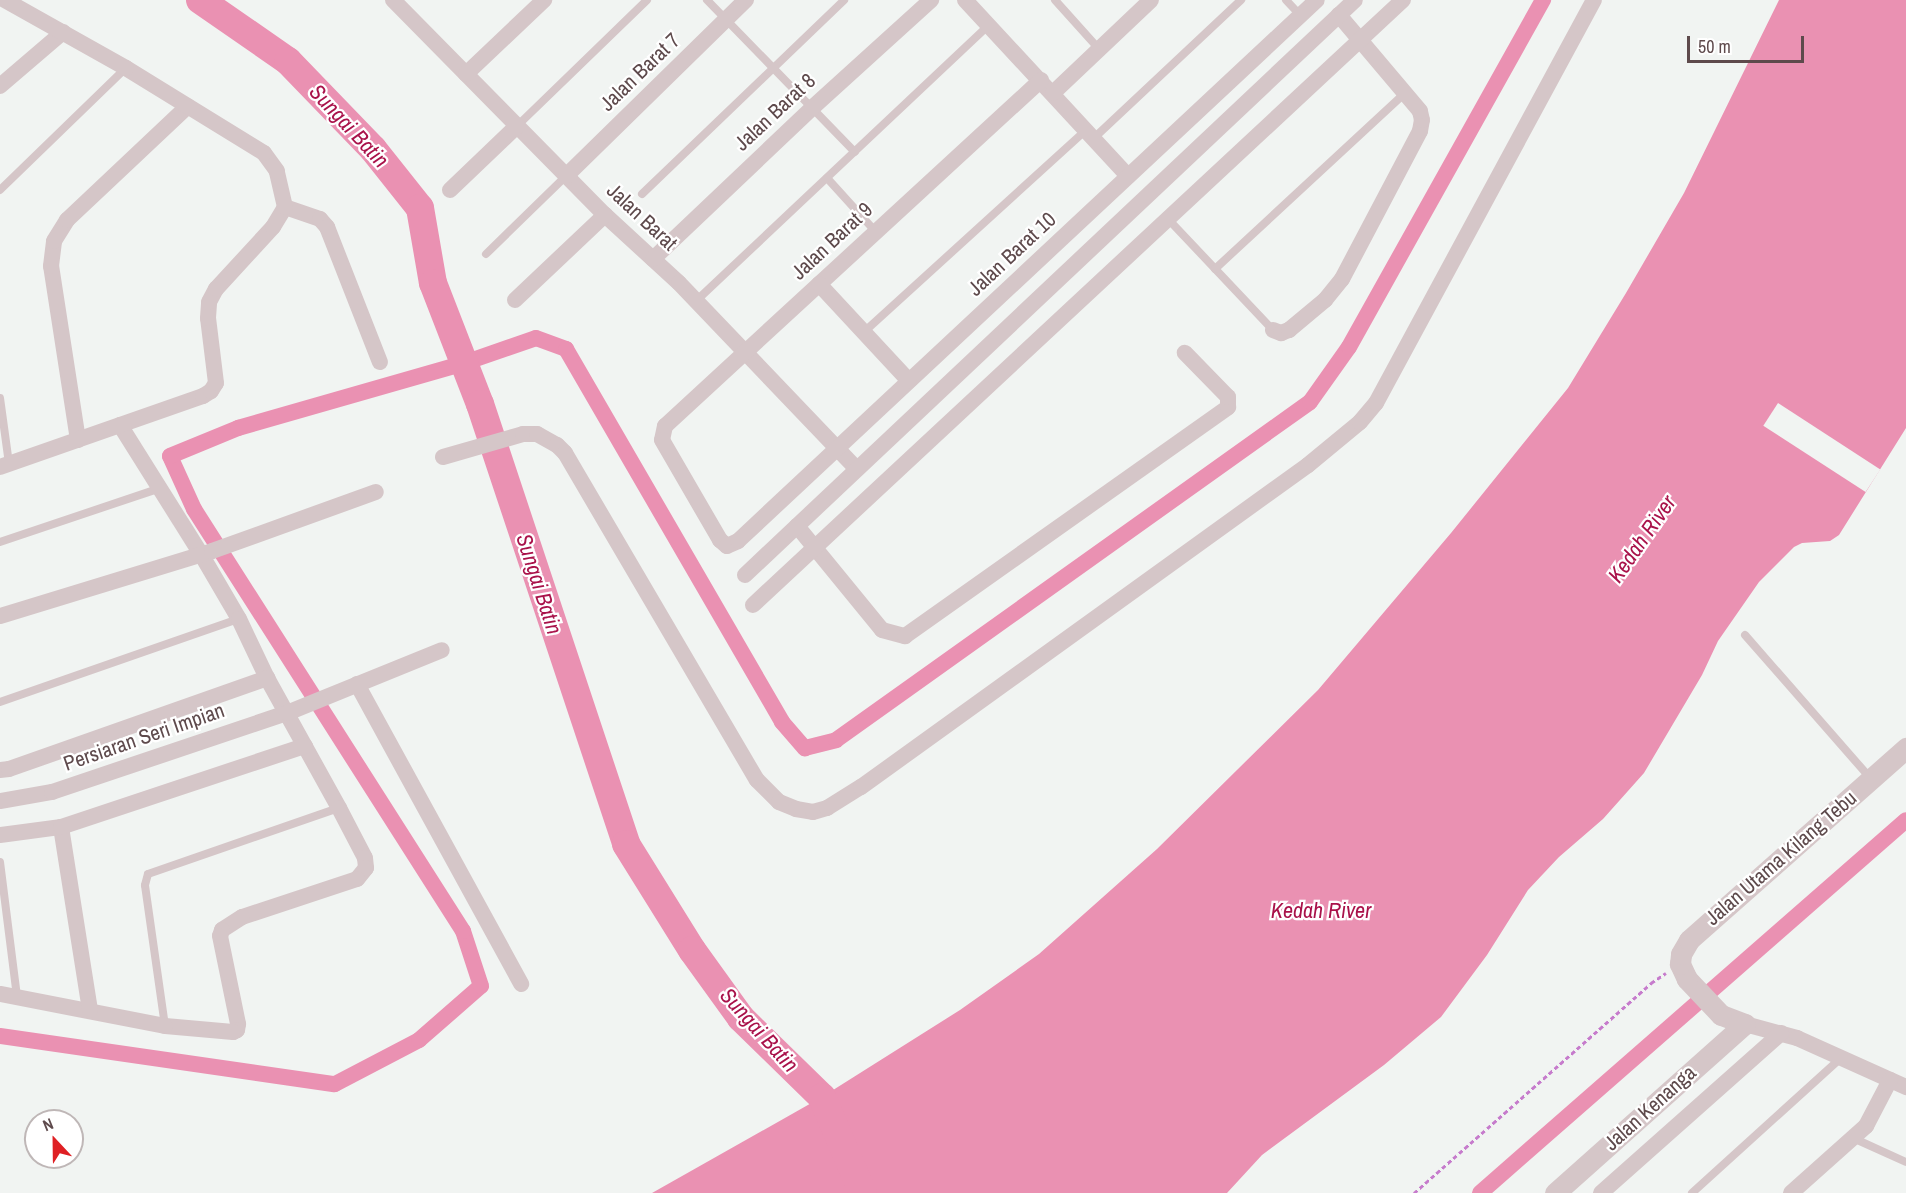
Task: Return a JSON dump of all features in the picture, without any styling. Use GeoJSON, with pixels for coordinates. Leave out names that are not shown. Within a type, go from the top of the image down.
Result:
{"type":"FeatureCollection","features":[{"type":"Feature","properties":{"kind":"street"},"geometry":{"type":"LineString","coordinates":[[4,465],[203,396],[211,391],[216,382],[208,318],[209,302],[216,289],[273,227],[285,207],[277,171],[264,153],[126,69],[5,0]]}},
{"type":"Feature","properties":{"kind":"street","name":"Jalan Barat"},"geometry":{"type":"LineString","coordinates":[[393,0],[605,215],[696,301],[857,469]]}},
{"type":"Feature","properties":{"kind":"street"},"geometry":{"type":"LineString","coordinates":[[466,74],[544,0]]}},
{"type":"Feature","properties":{"kind":"street","name":"Jalan Barat 7"},"geometry":{"type":"LineString","coordinates":[[566,176],[746,0]]}},
{"type":"Feature","properties":{"kind":"street","name":"Jalan Barat 8"},"geometry":{"type":"LineString","coordinates":[[653,259],[812,108],[931,0]]}},
{"type":"Feature","properties":{"kind":"street"},"geometry":{"type":"LineString","coordinates":[[965,0],[1128,176]]}},
{"type":"Feature","properties":{"kind":"street","name":"Jalan Barat 10"},"geometry":{"type":"LineString","coordinates":[[738,541],[1317,0]]}},
{"type":"Feature","properties":{"kind":"street"},"geometry":{"type":"LineString","coordinates":[[745,575],[1355,0]]}},
{"type":"Feature","properties":{"kind":"street"},"geometry":{"type":"LineString","coordinates":[[753,605],[1403,0]]}},
{"type":"Feature","properties":{"kind":"street"},"geometry":{"type":"LineString","coordinates":[[443,457],[503,438],[537,434],[547,437],[565,453],[757,780],[779,802],[796,809],[813,812],[827,808],[871,780],[1308,465],[1360,422],[1376,403],[1594,0]]}},
{"type":"Feature","properties":{"kind":"street"},"geometry":{"type":"LineString","coordinates":[[1053,93],[1100,49],[1141,3]]}},
{"type":"Feature","properties":{"kind":"street"},"geometry":{"type":"LineString","coordinates":[[1273,330],[1281,333],[1289,330],[1325,300],[1342,279],[1420,131],[1422,120],[1420,111],[1339,15]]}},
{"type":"Feature","properties":{"kind":"street"},"geometry":{"type":"LineString","coordinates":[[0,86],[63,32]]}},
{"type":"Feature","properties":{"kind":"street","name":"Jalan Barat 9"},"geometry":{"type":"LineString","coordinates":[[738,541],[727,546],[720,540],[662,440],[665,426],[1041,80]]}},
{"type":"Feature","properties":{"kind":"street"},"geometry":{"type":"LineString","coordinates":[[78,440],[51,266],[54,241],[67,220],[188,106]]}},
{"type":"Feature","properties":{"kind":"street"},"geometry":{"type":"LineString","coordinates":[[450,190],[517,126]]}},
{"type":"Feature","properties":{"kind":"street"},"geometry":{"type":"LineString","coordinates":[[285,207],[320,219],[327,227],[381,362]]}},
{"type":"Feature","properties":{"kind":"street"},"geometry":{"type":"LineString","coordinates":[[515,300],[605,215]]}},
{"type":"Feature","properties":{"kind":"street"},"geometry":{"type":"LineString","coordinates":[[819,284],[909,381]]}},
{"type":"Feature","properties":{"kind":"street"},"geometry":{"type":"LineString","coordinates":[[797,526],[882,630],[905,636],[1228,407],[1228,398],[1185,353]]}},
{"type":"Feature","properties":{"kind":"street"},"geometry":{"type":"LineString","coordinates":[[8,995],[165,1026],[227,1034],[237,1030],[237,1015],[220,936],[222,930],[242,917],[357,879],[366,868],[364,858],[339,808],[304,746],[293,710],[267,678],[207,552],[160,488],[120,425]]}},
{"type":"Feature","properties":{"kind":"street"},"geometry":{"type":"LineString","coordinates":[[0,616],[207,552],[376,492]]}},
{"type":"Feature","properties":{"kind":"street","name":"Persiaran Seri Impian"},"geometry":{"type":"LineString","coordinates":[[0,801],[52,792],[293,710],[442,650]]}},
{"type":"Feature","properties":{"kind":"street"},"geometry":{"type":"LineString","coordinates":[[0,770],[9,769],[267,678]]}},
{"type":"Feature","properties":{"kind":"street"},"geometry":{"type":"LineString","coordinates":[[357,684],[521,984]]}},
{"type":"Feature","properties":{"kind":"street"},"geometry":{"type":"LineString","coordinates":[[0,835],[61,827],[304,746]]}},
{"type":"Feature","properties":{"kind":"street","name":"Jalan Utama Kilang Tebu"},"geometry":{"type":"LineString","coordinates":[[1683,971],[1681,954],[1694,934],[1906,748]]}},
{"type":"Feature","properties":{"kind":"street"},"geometry":{"type":"LineString","coordinates":[[61,827],[90,1010]]}},
{"type":"Feature","properties":{"kind":"street"},"geometry":{"type":"LineString","coordinates":[[1683,971],[1721,1015],[1781,1033],[1906,1087]]}},
{"type":"Feature","properties":{"kind":"street","name":"Jalan Kenanga"},"geometry":{"type":"LineString","coordinates":[[1556,1193],[1745,1024]]}},
{"type":"Feature","properties":{"kind":"street"},"geometry":{"type":"LineString","coordinates":[[1610,1190],[1781,1033]]}},
{"type":"Feature","properties":{"kind":"street"},"geometry":{"type":"LineString","coordinates":[[1795,1189],[1872,1118],[1890,1080]]}},
{"type":"Feature","properties":{"kind":"street"},"geometry":{"type":"LineString","coordinates":[[1795,1189],[1815,1193]]}},
{"type":"Feature","properties":{"kind":"lane"},"geometry":{"type":"LineString","coordinates":[[517,126],[647,0]]}},
{"type":"Feature","properties":{"kind":"lane"},"geometry":{"type":"LineString","coordinates":[[707,0],[855,152]]}},
{"type":"Feature","properties":{"kind":"lane"},"geometry":{"type":"LineString","coordinates":[[642,194],[844,0]]}},
{"type":"Feature","properties":{"kind":"lane"},"geometry":{"type":"LineString","coordinates":[[1055,0],[1100,49]]}},
{"type":"Feature","properties":{"kind":"lane"},"geometry":{"type":"LineString","coordinates":[[864,332],[1241,0]]}},
{"type":"Feature","properties":{"kind":"lane"},"geometry":{"type":"LineString","coordinates":[[1286,0],[1300,15]]}},
{"type":"Feature","properties":{"kind":"lane"},"geometry":{"type":"LineString","coordinates":[[696,301],[989,25]]}},
{"type":"Feature","properties":{"kind":"lane"},"geometry":{"type":"LineString","coordinates":[[0,190],[126,69]]}},
{"type":"Feature","properties":{"kind":"lane"},"geometry":{"type":"LineString","coordinates":[[1215,269],[1405,93]]}},
{"type":"Feature","properties":{"kind":"lane"},"geometry":{"type":"LineString","coordinates":[[486,254],[566,176]]}},
{"type":"Feature","properties":{"kind":"lane"},"geometry":{"type":"LineString","coordinates":[[827,178],[876,232]]}},
{"type":"Feature","properties":{"kind":"lane"},"geometry":{"type":"LineString","coordinates":[[1168,219],[1273,330]]}},
{"type":"Feature","properties":{"kind":"lane"},"geometry":{"type":"LineString","coordinates":[[0,398],[4,465]]}},
{"type":"Feature","properties":{"kind":"lane"},"geometry":{"type":"LineString","coordinates":[[0,542],[160,488]]}},
{"type":"Feature","properties":{"kind":"lane"},"geometry":{"type":"LineString","coordinates":[[0,702],[238,619]]}},
{"type":"Feature","properties":{"kind":"lane"},"geometry":{"type":"LineString","coordinates":[[1745,635],[1871,779]]}},
{"type":"Feature","properties":{"kind":"lane"},"geometry":{"type":"LineString","coordinates":[[165,1026],[145,885],[148,874],[339,808]]}},
{"type":"Feature","properties":{"kind":"lane"},"geometry":{"type":"LineString","coordinates":[[0,862],[8,995]]}},
{"type":"Feature","properties":{"kind":"lane"},"geometry":{"type":"LineString","coordinates":[[1692,1193],[1842,1058]]}},
{"type":"Feature","properties":{"kind":"lane"},"geometry":{"type":"LineString","coordinates":[[1852,1138],[1906,1162]]}},
{"type":"Feature","properties":{"kind":"path"},"geometry":{"type":"LineString","coordinates":[[1414,1193],[1651,982],[1683,971]]}},
{"type":"Feature","properties":{"kind":"water","name":"Kedah River"},"geometry":{"type":"Polygon","coordinates":[[[1779,0],[1906,0],[1906,428],[1839,535],[1830,541],[1802,543],[1794,547],[1759,582],[1718,641],[1702,675],[1644,773],[1603,819],[1559,857],[1528,890],[1487,955],[1441,1017],[1384,1065],[1262,1155],[1227,1193],[652,1193],[822,1097],[960,1010],[1039,954],[1157,849],[1318,690],[1451,533],[1568,388],[1684,193],[1779,0]]]}},
{"type":"Feature","properties":{"kind":"pier"},"geometry":{"type":"Polygon","coordinates":[[[1778,403],[1880,469],[1866,492],[1763,426],[1778,403]]]}},
{"type":"Feature","properties":{"kind":"waterway","name":"Sungai Batin"},"geometry":{"type":"LineString","coordinates":[[200,0],[288,61],[373,149],[420,208],[433,283],[480,404],[626,844],[692,950],[741,1018],[822,1097],[863,1193]]}},
{"type":"Feature","properties":{"kind":"waterway"},"geometry":{"type":"LineString","coordinates":[[0,1036],[335,1084],[419,1040],[481,986],[463,931],[194,509],[170,456],[238,428],[464,363],[536,338],[566,349],[782,722],[805,748],[836,740],[1310,402],[1349,347],[1543,0]]}},
{"type":"Feature","properties":{"kind":"waterway"},"geometry":{"type":"LineString","coordinates":[[1480,1193],[1906,820]]}}]}
